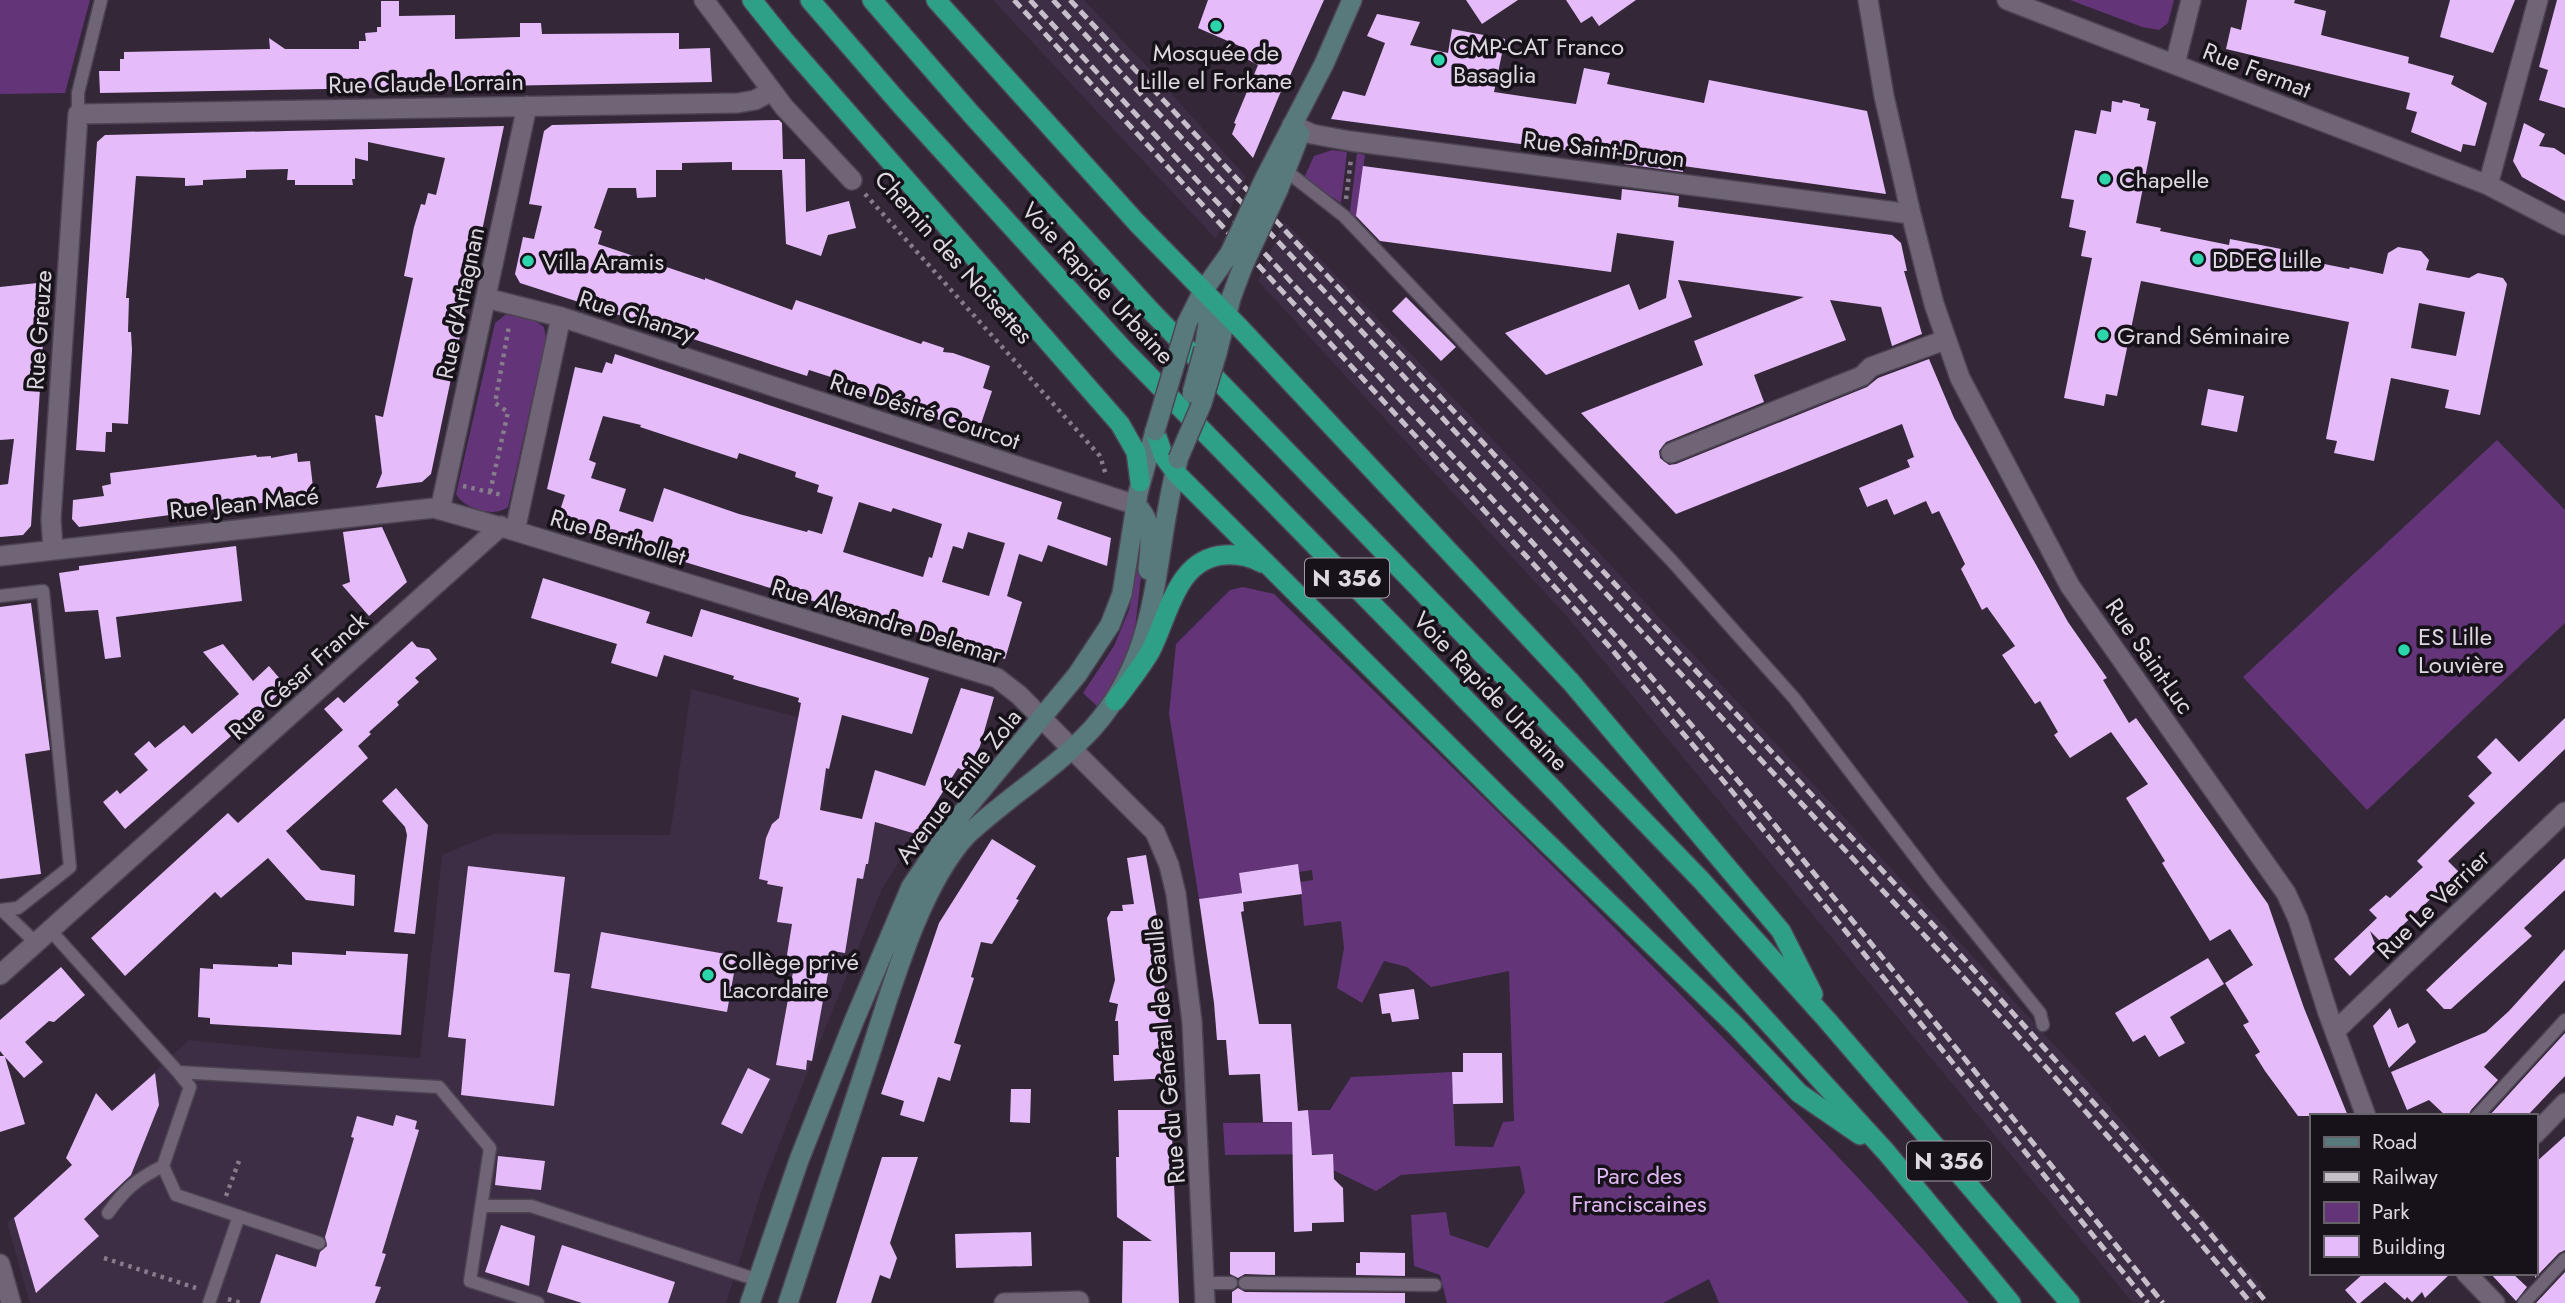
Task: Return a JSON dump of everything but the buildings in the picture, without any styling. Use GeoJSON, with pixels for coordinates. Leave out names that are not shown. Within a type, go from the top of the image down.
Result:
{"type":"FeatureCollection","features":[{"type":"Feature","properties":{"kind":"highway"},"geometry":{"type":"LineString","coordinates":[[752,0],[793,51],[1114,417],[1159,451],[1268,566],[1505,802],[1720,1009],[1799,1093],[1887,1153]]}},
{"type":"Feature","properties":{"kind":"highway","name":"Voie Rapide Urbaine"},"geometry":{"type":"LineString","coordinates":[[810,0],[900,104],[1123,349],[1555,792],[1887,1153],[2011,1303]]}},
{"type":"Feature","properties":{"kind":"highway","name":"Voie Rapide Urbaine"},"geometry":{"type":"LineString","coordinates":[[872,0],[972,115],[1149,309],[1651,826],[1827,1020],[2070,1303]]}},
{"type":"Feature","properties":{"kind":"highway"},"geometry":{"type":"LineString","coordinates":[[936,0],[1099,183],[1571,682],[1781,930],[1827,1020]]}},
{"type":"Feature","properties":{"kind":"highway"},"geometry":{"type":"LineString","coordinates":[[1140,482],[1138,461],[1159,451]]}},
{"type":"Feature","properties":{"kind":"highway"},"geometry":{"type":"LineString","coordinates":[[1115,701],[1148,656],[1180,584],[1194,566],[1211,557],[1236,555],[1256,559],[1268,566]]}},
{"type":"Feature","properties":{"kind":"main road"},"geometry":{"type":"LineString","coordinates":[[1159,451],[1202,402],[1211,351],[1227,316],[1236,259],[1352,0]]}},
{"type":"Feature","properties":{"kind":"main road"},"geometry":{"type":"LineString","coordinates":[[1271,184],[1285,170],[1297,127]]}},
{"type":"Feature","properties":{"kind":"main road"},"geometry":{"type":"LineString","coordinates":[[1159,451],[1187,323],[1203,291],[1236,259]]}},
{"type":"Feature","properties":{"kind":"main road"},"geometry":{"type":"LineString","coordinates":[[1203,291],[1211,351]]}},
{"type":"Feature","properties":{"kind":"main road","name":"Avenue Émile Zola"},"geometry":{"type":"LineString","coordinates":[[788,1303],[897,972],[930,889],[954,849],[971,831],[1072,749],[1115,701],[1139,652],[1152,609],[1159,451]]}},
{"type":"Feature","properties":{"kind":"main road","name":"Avenue Émile Zola"},"geometry":{"type":"LineString","coordinates":[[750,1303],[832,1074],[911,887],[954,822],[1091,657],[1115,615],[1125,582],[1140,482]]}},
{"type":"Feature","properties":{"kind":"main road","name":"Avenue Émile Zola"},"geometry":{"type":"LineString","coordinates":[[1136,505],[1147,518],[1150,534],[1148,579],[1152,609]]}},
{"type":"Feature","properties":{"kind":"street","name":"Chemin des Noisettes"},"geometry":{"type":"LineString","coordinates":[[704,0],[772,91],[852,180]]}},
{"type":"Feature","properties":{"kind":"street","name":"Rue Saint-Luc"},"geometry":{"type":"LineString","coordinates":[[1868,0],[1886,106],[1911,214],[1945,340],[1970,398],[2070,586],[2286,893],[2298,919],[2365,1114]]}},
{"type":"Feature","properties":{"kind":"street","name":"Rue Fermat"},"geometry":{"type":"LineString","coordinates":[[2007,0],[2488,185],[2565,225]]}},
{"type":"Feature","properties":{"kind":"street"},"geometry":{"type":"LineString","coordinates":[[2175,64],[2191,0]]}},
{"type":"Feature","properties":{"kind":"street"},"geometry":{"type":"LineString","coordinates":[[2488,185],[2538,0]]}},
{"type":"Feature","properties":{"kind":"street","name":"Rue Claude Lorrain"},"geometry":{"type":"LineString","coordinates":[[78,114],[738,103],[755,100],[772,91]]}},
{"type":"Feature","properties":{"kind":"street","name":"Rue d'Artagnan"},"geometry":{"type":"LineString","coordinates":[[440,510],[527,106]]}},
{"type":"Feature","properties":{"kind":"street","name":"Rue Greuze"},"geometry":{"type":"LineString","coordinates":[[53,549],[52,498],[78,114]]}},
{"type":"Feature","properties":{"kind":"street","name":"Rue Saint-Druon"},"geometry":{"type":"LineString","coordinates":[[1297,127],[1320,136],[1353,141],[1911,214]]}},
{"type":"Feature","properties":{"kind":"street","name":"Rue Chanzy"},"geometry":{"type":"LineString","coordinates":[[486,298],[561,317],[699,361]]}},
{"type":"Feature","properties":{"kind":"street"},"geometry":{"type":"LineString","coordinates":[[508,528],[520,499],[561,317]]}},
{"type":"Feature","properties":{"kind":"street"},"geometry":{"type":"LineString","coordinates":[[1671,453],[1862,376],[1871,367],[1945,340]]}},
{"type":"Feature","properties":{"kind":"street","name":"Rue Désiré Courcot"},"geometry":{"type":"LineString","coordinates":[[699,361],[1136,505]]}},
{"type":"Feature","properties":{"kind":"street","name":"Rue Jean Macé"},"geometry":{"type":"LineString","coordinates":[[0,556],[419,508],[440,510],[508,528]]}},
{"type":"Feature","properties":{"kind":"street","name":"Rue Berthollet"},"geometry":{"type":"LineString","coordinates":[[508,528],[706,590]]}},
{"type":"Feature","properties":{"kind":"street","name":"Rue César Franck"},"geometry":{"type":"LineString","coordinates":[[0,975],[508,528]]}},
{"type":"Feature","properties":{"kind":"street","name":"Rue Alexandre Delemar"},"geometry":{"type":"LineString","coordinates":[[706,590],[992,676],[1007,684],[1072,749]]}},
{"type":"Feature","properties":{"kind":"street","name":"Rue du Général de Gaulle"},"geometry":{"type":"LineString","coordinates":[[1072,749],[1155,832],[1169,865],[1176,894],[1193,1032],[1205,1303]]}},
{"type":"Feature","properties":{"kind":"street","name":"Rue Le Verrier"},"geometry":{"type":"LineString","coordinates":[[2335,1031],[2565,812]]}},
{"type":"Feature","properties":{"kind":"street"},"geometry":{"type":"LineString","coordinates":[[2537,1132],[2565,1102]]}},
{"type":"Feature","properties":{"kind":"street"},"geometry":{"type":"LineString","coordinates":[[0,1264],[11,1303]]}},
{"type":"Feature","properties":{"kind":"street"},"geometry":{"type":"LineString","coordinates":[[2468,1275],[2495,1303]]}},
{"type":"Feature","properties":{"kind":"street"},"geometry":{"type":"LineString","coordinates":[[1004,1303],[1079,1301]]}},
{"type":"Feature","properties":{"kind":"lane"},"geometry":{"type":"LineString","coordinates":[[78,114],[78,93],[101,0]]}},
{"type":"Feature","properties":{"kind":"lane"},"geometry":{"type":"LineString","coordinates":[[1285,170],[1344,216],[1671,560],[1794,698],[1936,884],[2040,1013],[2043,1026]]}},
{"type":"Feature","properties":{"kind":"lane"},"geometry":{"type":"LineString","coordinates":[[0,596],[43,591],[70,867],[18,908],[1,910]]}},
{"type":"Feature","properties":{"kind":"lane"},"geometry":{"type":"LineString","coordinates":[[1,910],[43,937],[190,1087],[163,1166],[176,1195],[318,1243]]}},
{"type":"Feature","properties":{"kind":"lane"},"geometry":{"type":"LineString","coordinates":[[2479,1114],[2565,1020]]}},
{"type":"Feature","properties":{"kind":"lane"},"geometry":{"type":"LineString","coordinates":[[178,1072],[439,1087],[490,1148],[470,1281],[538,1303]]}},
{"type":"Feature","properties":{"kind":"lane"},"geometry":{"type":"LineString","coordinates":[[108,1213],[120,1195],[137,1179],[163,1166]]}},
{"type":"Feature","properties":{"kind":"lane"},"geometry":{"type":"LineString","coordinates":[[482,1206],[531,1206],[758,1280]]}},
{"type":"Feature","properties":{"kind":"lane"},"geometry":{"type":"LineString","coordinates":[[211,1298],[239,1216]]}},
{"type":"Feature","properties":{"kind":"lane"},"geometry":{"type":"LineString","coordinates":[[2524,1303],[2565,1259]]}},
{"type":"Feature","properties":{"kind":"lane"},"geometry":{"type":"LineString","coordinates":[[1204,1283],[1231,1283]]}},
{"type":"Feature","properties":{"kind":"lane"},"geometry":{"type":"LineString","coordinates":[[1245,1283],[1435,1285]]}},
{"type":"Feature","properties":{"kind":"path"},"geometry":{"type":"LineString","coordinates":[[1344,216],[1353,141]]}},
{"type":"Feature","properties":{"kind":"path","name":"Chemin des Noisettes"},"geometry":{"type":"LineString","coordinates":[[852,180],[1100,456]]}},
{"type":"Feature","properties":{"kind":"path"},"geometry":{"type":"LineString","coordinates":[[490,492],[508,412],[495,403],[511,327]]}},
{"type":"Feature","properties":{"kind":"path"},"geometry":{"type":"LineString","coordinates":[[446,483],[520,499]]}},
{"type":"Feature","properties":{"kind":"path"},"geometry":{"type":"LineString","coordinates":[[221,1210],[239,1161]]}},
{"type":"Feature","properties":{"kind":"path"},"geometry":{"type":"LineString","coordinates":[[104,1258],[211,1298],[241,1303]]}},
{"type":"Feature","properties":{"kind":"shaded area"},"geometry":{"type":"Polygon","coordinates":[[[993,0],[1084,0],[1144,63],[1246,177],[1216,239],[993,0]]]}},
{"type":"Feature","properties":{"kind":"shaded area"},"geometry":{"type":"Polygon","coordinates":[[[1284,221],[1544,493],[2086,1079],[2262,1287],[2249,1303],[2133,1303],[1569,619],[1258,281],[1284,221]]]}},
{"type":"Feature","properties":{"kind":"shaded area"},"geometry":{"type":"Polygon","coordinates":[[[691,689],[839,728],[820,810],[917,833],[882,889],[812,1061],[764,1183],[726,1303],[30,1303],[7,1223],[72,1165],[100,1115],[116,1107],[189,1040],[420,1058],[442,855],[493,834],[670,835],[691,689]]]}},
{"type":"Feature","properties":{"kind":"green space"},"geometry":{"type":"Polygon","coordinates":[[[0,0],[90,0],[65,93],[0,94],[0,0]]]}},
{"type":"Feature","properties":{"kind":"green space"},"geometry":{"type":"Polygon","coordinates":[[[2070,0],[2174,0],[2168,23],[2159,30],[2142,27],[2070,0]]]}},
{"type":"Feature","properties":{"kind":"green space"},"geometry":{"type":"Polygon","coordinates":[[[1332,150],[1347,152],[1341,203],[1304,178],[1314,156],[1332,150]]]}},
{"type":"Feature","properties":{"kind":"green space"},"geometry":{"type":"Polygon","coordinates":[[[1357,153],[1365,155],[1356,220],[1350,212],[1357,153]]]}},
{"type":"Feature","properties":{"kind":"green space"},"geometry":{"type":"Polygon","coordinates":[[[505,315],[521,316],[535,321],[544,327],[546,338],[508,507],[488,512],[472,508],[456,494],[495,323],[505,315]]]}},
{"type":"Feature","properties":{"kind":"green space","name":"ES Lille Louvière"},"geometry":{"type":"Polygon","coordinates":[[[2497,440],[2565,510],[2565,623],[2367,810],[2243,677],[2497,440]]]}},
{"type":"Feature","properties":{"kind":"green space"},"geometry":{"type":"Polygon","coordinates":[[[1141,546],[1144,550],[1135,629],[1122,670],[1099,708],[1083,693],[1114,646],[1129,610],[1141,546]]]}},
{"type":"Feature","properties":{"kind":"green space","name":"Parc des Franciscaines"},"geometry":{"type":"Polygon","coordinates":[[[1243,587],[1274,594],[1482,797],[1637,950],[1796,1113],[1867,1187],[1969,1303],[1719,1303],[1709,1279],[1663,1303],[1447,1303],[1440,1275],[1414,1266],[1411,1215],[1446,1212],[1450,1235],[1488,1248],[1525,1192],[1520,1166],[1401,1175],[1376,1191],[1333,1170],[1333,1154],[1225,1155],[1223,1123],[1309,1122],[1308,1110],[1330,1110],[1351,1077],[1452,1072],[1455,1146],[1493,1147],[1503,1122],[1514,1121],[1509,971],[1431,987],[1407,967],[1384,961],[1362,1003],[1337,988],[1344,948],[1341,921],[1304,926],[1300,882],[1313,880],[1312,870],[1299,872],[1297,864],[1239,873],[1242,893],[1199,899],[1169,714],[1176,644],[1230,590],[1243,587]]]}},
{"type":"Feature","properties":{"kind":"railway"},"geometry":{"type":"LineString","coordinates":[[1014,0],[1608,645],[1726,784],[2148,1303]]}},
{"type":"Feature","properties":{"kind":"railway"},"geometry":{"type":"LineString","coordinates":[[1030,0],[1532,542],[1637,660],[1770,819],[2163,1303]]}},
{"type":"Feature","properties":{"kind":"railway"},"geometry":{"type":"LineString","coordinates":[[1053,0],[2007,1024],[2138,1170],[2251,1303]]}},
{"type":"Feature","properties":{"kind":"railway"},"geometry":{"type":"LineString","coordinates":[[1070,0],[1936,928],[2196,1216],[2267,1303]]}},
{"type":"Feature","properties":{"kind":"place","name":"Mosquée de Lille el Forkane"},"geometry":{"type":"Point","coordinates":[1216,26]}},
{"type":"Feature","properties":{"kind":"place","name":"CMP-CAT Franco Basaglia"},"geometry":{"type":"Point","coordinates":[1439,60]}},
{"type":"Feature","properties":{"kind":"place","name":"Chapelle"},"geometry":{"type":"Point","coordinates":[2105,179]}},
{"type":"Feature","properties":{"kind":"place","name":"DDEC Lille"},"geometry":{"type":"Point","coordinates":[2198,259]}},
{"type":"Feature","properties":{"kind":"place","name":"Villa Aramis"},"geometry":{"type":"Point","coordinates":[528,261]}},
{"type":"Feature","properties":{"kind":"place","name":"Grand Séminaire"},"geometry":{"type":"Point","coordinates":[2103,335]}},
{"type":"Feature","properties":{"kind":"place","name":"ES Lille Louvière"},"geometry":{"type":"Point","coordinates":[2404,650]}},
{"type":"Feature","properties":{"kind":"place","name":"Collège privé Lacordaire"},"geometry":{"type":"Point","coordinates":[708,975]}}]}
